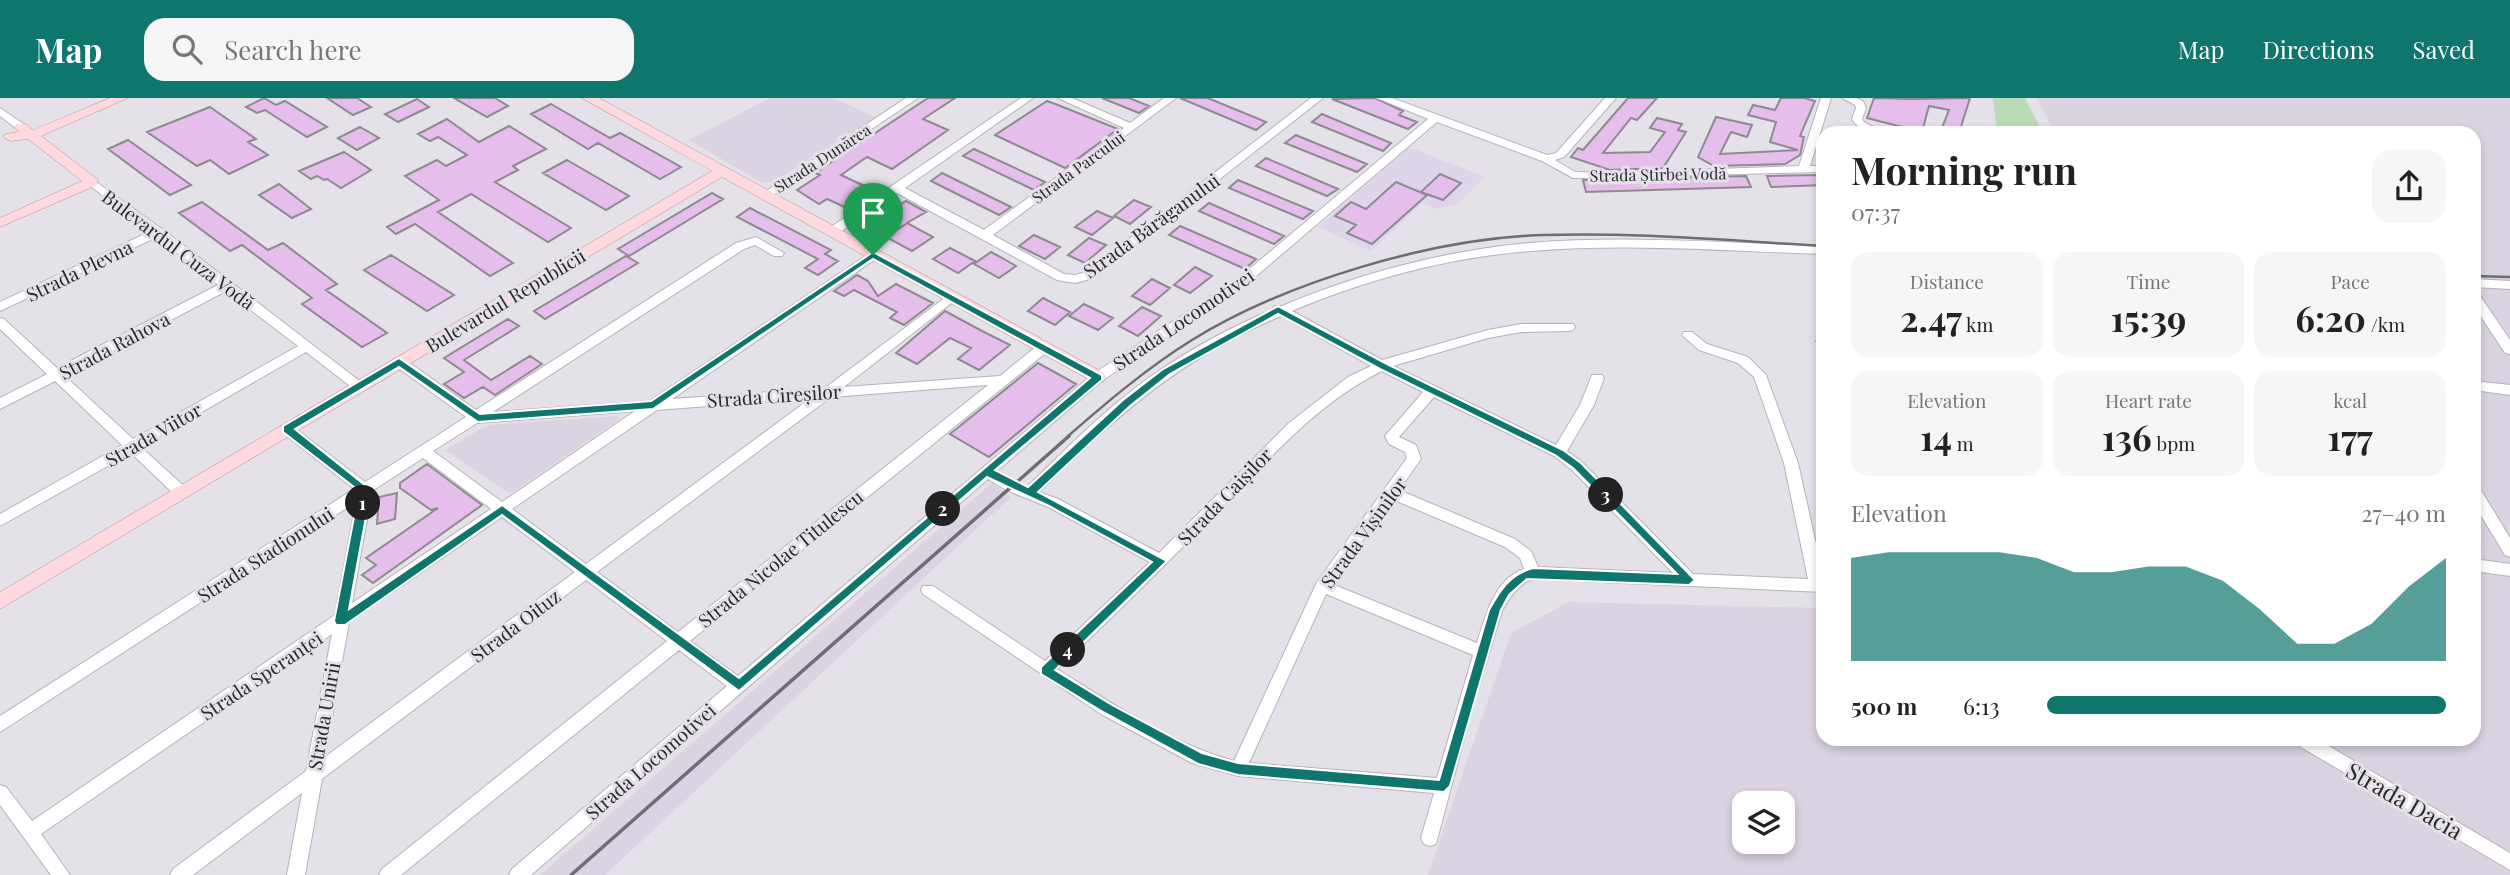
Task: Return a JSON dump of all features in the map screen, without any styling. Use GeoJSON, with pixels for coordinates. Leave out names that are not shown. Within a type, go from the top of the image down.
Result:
{"type":"FeatureCollection","features":[{"type":"Feature","properties":{"kind":"main road"},"geometry":{"type":"LineString","coordinates":[[5,140],[94,98]]}},
{"type":"Feature","properties":{"kind":"main road"},"geometry":{"type":"LineString","coordinates":[[26,131],[121,98]]}},
{"type":"Feature","properties":{"kind":"main road"},"geometry":{"type":"LineString","coordinates":[[589,98],[1098,377]]}},
{"type":"Feature","properties":{"kind":"main road","name":"Bulevardul Cuza Vodă"},"geometry":{"type":"LineString","coordinates":[[26,131],[92,182]]}},
{"type":"Feature","properties":{"kind":"main road","name":"Bulevardul Republicii"},"geometry":{"type":"LineString","coordinates":[[0,601],[722,171]]}},
{"type":"Feature","properties":{"kind":"main road"},"geometry":{"type":"LineString","coordinates":[[0,223],[92,182]]}},
{"type":"Feature","properties":{"kind":"street","name":"Strada Dunărea"},"geometry":{"type":"LineString","coordinates":[[766,195],[913,98]]}},
{"type":"Feature","properties":{"kind":"street"},"geometry":{"type":"LineString","coordinates":[[832,232],[1028,98]]}},
{"type":"Feature","properties":{"kind":"street"},"geometry":{"type":"LineString","coordinates":[[1063,98],[1131,127]]}},
{"type":"Feature","properties":{"kind":"street","name":"Strada Parcului"},"geometry":{"type":"LineString","coordinates":[[985,235],[1171,98]]}},
{"type":"Feature","properties":{"kind":"street","name":"Strada Știrbei Vodă"},"geometry":{"type":"LineString","coordinates":[[1382,98],[1546,159],[1573,175],[1816,169]]}},
{"type":"Feature","properties":{"kind":"street"},"geometry":{"type":"LineString","coordinates":[[1546,159],[1560,155],[1611,98]]}},
{"type":"Feature","properties":{"kind":"street"},"geometry":{"type":"LineString","coordinates":[[1817,126],[1826,98]]}},
{"type":"Feature","properties":{"kind":"street"},"geometry":{"type":"LineString","coordinates":[[1847,98],[1858,103],[1861,108],[1857,119],[1864,126]]}},
{"type":"Feature","properties":{"kind":"street","name":"Strada Bărăganului"},"geometry":{"type":"LineString","coordinates":[[897,188],[1061,276],[1082,278],[1145,234],[1315,99]]}},
{"type":"Feature","properties":{"kind":"street","name":"Bulevardul Cuza Vodă"},"geometry":{"type":"LineString","coordinates":[[0,111],[26,131]]}},
{"type":"Feature","properties":{"kind":"street","name":"Strada Locomotivei"},"geometry":{"type":"LineString","coordinates":[[518,875],[1098,377],[1244,280],[1434,119]]}},
{"type":"Feature","properties":{"kind":"street"},"geometry":{"type":"LineString","coordinates":[[1803,170],[1816,129]]}},
{"type":"Feature","properties":{"kind":"street","name":"Bulevardul Cuza Vodă"},"geometry":{"type":"LineString","coordinates":[[92,182],[359,386]]}},
{"type":"Feature","properties":{"kind":"street","name":"Strada Plevna"},"geometry":{"type":"LineString","coordinates":[[0,307],[158,232]]}},
{"type":"Feature","properties":{"kind":"street","name":"Strada Stadionului"},"geometry":{"type":"LineString","coordinates":[[0,725],[478,418],[744,243],[756,241],[778,253]]}},
{"type":"Feature","properties":{"kind":"street","name":"Strada Locomotivei"},"geometry":{"type":"LineString","coordinates":[[1029,493],[1126,403],[1167,372],[1278,309],[1404,267],[1455,256],[1584,244],[1816,250]]}},
{"type":"Feature","properties":{"kind":"street","name":"Strada Speranței"},"geometry":{"type":"LineString","coordinates":[[30,832],[873,255]]}},
{"type":"Feature","properties":{"kind":"street"},"geometry":{"type":"LineString","coordinates":[[2481,283],[2510,285]]}},
{"type":"Feature","properties":{"kind":"street","name":"Strada Rahova"},"geometry":{"type":"LineString","coordinates":[[0,404],[227,285]]}},
{"type":"Feature","properties":{"kind":"street","name":"Strada Oituz"},"geometry":{"type":"LineString","coordinates":[[179,875],[830,391],[950,298]]}},
{"type":"Feature","properties":{"kind":"street"},"geometry":{"type":"LineString","coordinates":[[2481,306],[2510,350]]}},
{"type":"Feature","properties":{"kind":"street"},"geometry":{"type":"LineString","coordinates":[[1278,309],[1384,367],[1559,452],[1577,466],[1689,580]]}},
{"type":"Feature","properties":{"kind":"street"},"geometry":{"type":"LineString","coordinates":[[0,322],[182,493]]}},
{"type":"Feature","properties":{"kind":"street","name":"Strada Caișilor"},"geometry":{"type":"LineString","coordinates":[[1046,670],[1161,561],[1294,426],[1353,380],[1390,362],[1488,334],[1521,328],[1569,327]]}},
{"type":"Feature","properties":{"kind":"street"},"geometry":{"type":"LineString","coordinates":[[1688,335],[1703,347],[1744,360],[1760,375],[1791,463],[1816,569]]}},
{"type":"Feature","properties":{"kind":"street","name":"Strada Viitor"},"geometry":{"type":"LineString","coordinates":[[0,521],[307,346]]}},
{"type":"Feature","properties":{"kind":"street","name":"Strada Nicolae Titulescu"},"geometry":{"type":"LineString","coordinates":[[388,875],[1042,348]]}},
{"type":"Feature","properties":{"kind":"street"},"geometry":{"type":"LineString","coordinates":[[399,362],[478,418]]}},
{"type":"Feature","properties":{"kind":"street"},"geometry":{"type":"LineString","coordinates":[[1559,452],[1587,404],[1597,378]]}},
{"type":"Feature","properties":{"kind":"street","name":"Strada Cireșilor"},"geometry":{"type":"LineString","coordinates":[[478,418],[1000,380]]}},
{"type":"Feature","properties":{"kind":"street"},"geometry":{"type":"LineString","coordinates":[[2481,386],[2510,390]]}},
{"type":"Feature","properties":{"kind":"street","name":"Strada Vișinilor"},"geometry":{"type":"LineString","coordinates":[[1238,769],[1322,586],[1414,459],[1411,449],[1394,441],[1392,436],[1433,390]]}},
{"type":"Feature","properties":{"kind":"street"},"geometry":{"type":"LineString","coordinates":[[287,429],[365,490]]}},
{"type":"Feature","properties":{"kind":"street"},"geometry":{"type":"LineString","coordinates":[[425,452],[739,685]]}},
{"type":"Feature","properties":{"kind":"street"},"geometry":{"type":"LineString","coordinates":[[986,471],[1053,503],[1161,561]]}},
{"type":"Feature","properties":{"kind":"street","name":"Strada Unirii"},"geometry":{"type":"LineString","coordinates":[[296,875],[365,490]]}},
{"type":"Feature","properties":{"kind":"street"},"geometry":{"type":"LineString","coordinates":[[1391,493],[1510,543],[1526,555],[1533,573]]}},
{"type":"Feature","properties":{"kind":"street"},"geometry":{"type":"LineString","coordinates":[[2481,503],[2510,551]]}},
{"type":"Feature","properties":{"kind":"street"},"geometry":{"type":"LineString","coordinates":[[2481,566],[2510,570]]}},
{"type":"Feature","properties":{"kind":"street"},"geometry":{"type":"LineString","coordinates":[[1430,838],[1495,610],[1505,592],[1523,575],[1533,573],[1816,586]]}},
{"type":"Feature","properties":{"kind":"street"},"geometry":{"type":"LineString","coordinates":[[1322,586],[1483,652]]}},
{"type":"Feature","properties":{"kind":"street"},"geometry":{"type":"LineString","coordinates":[[928,590],[1046,670],[1177,748],[1220,766],[1444,786]]}},
{"type":"Feature","properties":{"kind":"street","name":"Strada Dacia"},"geometry":{"type":"LineString","coordinates":[[2314,746],[2510,862]]}},
{"type":"Feature","properties":{"kind":"street"},"geometry":{"type":"LineString","coordinates":[[0,792],[61,875]]}},
{"type":"Feature","properties":{"kind":"shaded area"},"geometry":{"type":"Polygon","coordinates":[[[770,98],[833,98],[876,117],[773,182],[762,183],[689,140],[770,98]]]}},
{"type":"Feature","properties":{"kind":"shaded area"},"geometry":{"type":"Polygon","coordinates":[[[2036,98],[2510,98],[2510,875],[1428,875],[1511,633],[1569,602],[1816,608],[1816,746],[2481,746],[2481,126],[2051,126],[2036,98]]]}},
{"type":"Feature","properties":{"kind":"shaded area"},"geometry":{"type":"Polygon","coordinates":[[[1409,147],[1485,177],[1456,205],[1437,209],[1422,203],[1371,251],[1318,227],[1409,147]]]}},
{"type":"Feature","properties":{"kind":"shaded area"},"geometry":{"type":"Polygon","coordinates":[[[618,416],[619,419],[510,494],[445,450],[488,425],[618,416]]]}},
{"type":"Feature","properties":{"kind":"shaded area"},"geometry":{"type":"Polygon","coordinates":[[[992,483],[1011,497],[605,875],[540,875],[992,483]]]}},
{"type":"Feature","properties":{"kind":"green space"},"geometry":{"type":"Polygon","coordinates":[[[1993,98],[2025,98],[2039,126],[1996,126],[1993,98]]]}},
{"type":"Feature","properties":{"kind":"building"},"geometry":{"type":"Polygon","coordinates":[[[264,98],[276,105],[285,101],[327,127],[307,137],[265,110],[257,113],[246,107],[264,98]]]}},
{"type":"Feature","properties":{"kind":"building"},"geometry":{"type":"Polygon","coordinates":[[[327,98],[357,98],[371,107],[353,115],[327,98]]]}},
{"type":"Feature","properties":{"kind":"building"},"geometry":{"type":"Polygon","coordinates":[[[454,98],[495,98],[508,106],[487,117],[454,98]]]}},
{"type":"Feature","properties":{"kind":"building"},"geometry":{"type":"Polygon","coordinates":[[[928,98],[955,98],[923,119],[948,130],[892,169],[867,157],[841,175],[873,190],[847,208],[827,199],[819,204],[797,190],[820,175],[815,173],[928,98]]]}},
{"type":"Feature","properties":{"kind":"building"},"geometry":{"type":"Polygon","coordinates":[[[1102,98],[1129,98],[1149,106],[1139,113],[1102,98]]]}},
{"type":"Feature","properties":{"kind":"building"},"geometry":{"type":"Polygon","coordinates":[[[1180,98],[1208,98],[1266,122],[1256,130],[1180,98]]]}},
{"type":"Feature","properties":{"kind":"building"},"geometry":{"type":"Polygon","coordinates":[[[1375,98],[1403,111],[1399,115],[1417,122],[1408,129],[1332,99],[1375,98]]]}},
{"type":"Feature","properties":{"kind":"building"},"geometry":{"type":"Polygon","coordinates":[[[1628,98],[1657,98],[1637,120],[1631,118],[1603,153],[1650,152],[1665,132],[1650,128],[1657,118],[1682,124],[1678,130],[1686,132],[1663,168],[1610,170],[1571,157],[1578,148],[1583,150],[1628,98]]]}},
{"type":"Feature","properties":{"kind":"building"},"geometry":{"type":"Polygon","coordinates":[[[1781,98],[1815,101],[1800,136],[1804,137],[1800,155],[1785,164],[1714,166],[1698,157],[1716,117],[1752,125],[1747,137],[1731,132],[1720,154],[1798,150],[1770,142],[1776,122],[1748,115],[1753,105],[1775,110],[1781,98]]]}},
{"type":"Feature","properties":{"kind":"building"},"geometry":{"type":"Polygon","coordinates":[[[1874,98],[1970,98],[1961,126],[1943,126],[1949,110],[1929,106],[1924,126],[1898,126],[1867,118],[1874,98]]]}},
{"type":"Feature","properties":{"kind":"building"},"geometry":{"type":"Polygon","coordinates":[[[417,99],[429,107],[398,122],[385,114],[417,99]]]}},
{"type":"Feature","properties":{"kind":"building"},"geometry":{"type":"Polygon","coordinates":[[[1047,101],[1118,129],[1065,168],[995,135],[1047,101]]]}},
{"type":"Feature","properties":{"kind":"building"},"geometry":{"type":"Polygon","coordinates":[[[551,104],[610,138],[620,133],[681,167],[660,179],[598,143],[588,149],[531,114],[551,104]]]}},
{"type":"Feature","properties":{"kind":"building"},"geometry":{"type":"Polygon","coordinates":[[[210,107],[256,139],[248,142],[268,155],[229,174],[210,160],[197,166],[147,132],[210,107]]]}},
{"type":"Feature","properties":{"kind":"building"},"geometry":{"type":"Polygon","coordinates":[[[1322,114],[1391,143],[1383,151],[1312,122],[1322,114]]]}},
{"type":"Feature","properties":{"kind":"building"},"geometry":{"type":"Polygon","coordinates":[[[447,119],[479,142],[509,126],[546,149],[513,166],[518,170],[495,182],[571,228],[548,242],[471,194],[438,212],[513,263],[490,276],[415,224],[396,234],[387,227],[439,200],[405,176],[437,160],[446,166],[467,155],[438,137],[430,141],[418,134],[447,119]]]}},
{"type":"Feature","properties":{"kind":"building"},"geometry":{"type":"Polygon","coordinates":[[[360,127],[379,138],[357,150],[338,138],[360,127]]]}},
{"type":"Feature","properties":{"kind":"building"},"geometry":{"type":"Polygon","coordinates":[[[1296,135],[1367,164],[1357,172],[1285,143],[1296,135]]]}},
{"type":"Feature","properties":{"kind":"building"},"geometry":{"type":"Polygon","coordinates":[[[128,140],[191,185],[170,195],[108,149],[128,140]]]}},
{"type":"Feature","properties":{"kind":"building"},"geometry":{"type":"Polygon","coordinates":[[[974,149],[1045,182],[1034,190],[963,156],[974,149]]]}},
{"type":"Feature","properties":{"kind":"building"},"geometry":{"type":"Polygon","coordinates":[[[344,152],[371,170],[341,188],[327,179],[317,176],[311,179],[299,171],[344,152]]]}},
{"type":"Feature","properties":{"kind":"building"},"geometry":{"type":"Polygon","coordinates":[[[1266,158],[1338,189],[1327,196],[1256,166],[1266,158]]]}},
{"type":"Feature","properties":{"kind":"building"},"geometry":{"type":"Polygon","coordinates":[[[567,160],[629,196],[606,210],[543,173],[567,160]]]}},
{"type":"Feature","properties":{"kind":"building"},"geometry":{"type":"Polygon","coordinates":[[[942,173],[1011,207],[999,215],[931,181],[942,173]]]}},
{"type":"Feature","properties":{"kind":"building"},"geometry":{"type":"Polygon","coordinates":[[[1440,174],[1461,183],[1443,200],[1421,192],[1440,174]]]}},
{"type":"Feature","properties":{"kind":"building"},"geometry":{"type":"Polygon","coordinates":[[[1816,175],[1816,185],[1771,187],[1767,176],[1816,175]]]}},
{"type":"Feature","properties":{"kind":"building"},"geometry":{"type":"Polygon","coordinates":[[[1746,176],[1751,187],[1586,192],[1583,180],[1746,176]]]}},
{"type":"Feature","properties":{"kind":"building"},"geometry":{"type":"Polygon","coordinates":[[[1238,180],[1313,211],[1303,219],[1229,188],[1238,180]]]}},
{"type":"Feature","properties":{"kind":"building"},"geometry":{"type":"Polygon","coordinates":[[[1396,182],[1427,195],[1372,244],[1347,233],[1356,225],[1335,216],[1351,202],[1366,209],[1396,182]]]}},
{"type":"Feature","properties":{"kind":"building"},"geometry":{"type":"Polygon","coordinates":[[[279,184],[311,209],[292,218],[259,195],[279,184]]]}},
{"type":"Feature","properties":{"kind":"building"},"geometry":{"type":"Polygon","coordinates":[[[712,193],[723,199],[629,256],[618,249],[712,193]]]}},
{"type":"Feature","properties":{"kind":"building"},"geometry":{"type":"Polygon","coordinates":[[[1134,200],[1151,207],[1130,224],[1114,216],[1134,200]]]}},
{"type":"Feature","properties":{"kind":"building"},"geometry":{"type":"Polygon","coordinates":[[[906,201],[926,212],[907,223],[933,237],[912,251],[886,237],[906,224],[899,228],[880,217],[906,201]]]}},
{"type":"Feature","properties":{"kind":"building"},"geometry":{"type":"Polygon","coordinates":[[[202,202],[268,250],[283,243],[337,284],[326,290],[387,333],[362,347],[302,304],[312,298],[242,245],[230,251],[179,213],[202,202]]]}},
{"type":"Feature","properties":{"kind":"building"},"geometry":{"type":"Polygon","coordinates":[[[1209,203],[1284,236],[1274,244],[1199,211],[1209,203]]]}},
{"type":"Feature","properties":{"kind":"building"},"geometry":{"type":"Polygon","coordinates":[[[750,208],[831,250],[825,254],[838,261],[818,275],[805,268],[818,259],[737,217],[750,208]]]}},
{"type":"Feature","properties":{"kind":"building"},"geometry":{"type":"Polygon","coordinates":[[[1097,211],[1113,218],[1092,235],[1075,227],[1097,211]]]}},
{"type":"Feature","properties":{"kind":"building"},"geometry":{"type":"Polygon","coordinates":[[[1180,226],[1256,259],[1245,269],[1169,235],[1180,226]]]}},
{"type":"Feature","properties":{"kind":"building"},"geometry":{"type":"Polygon","coordinates":[[[1034,235],[1060,247],[1045,259],[1019,246],[1034,235]]]}},
{"type":"Feature","properties":{"kind":"building"},"geometry":{"type":"Polygon","coordinates":[[[1089,238],[1106,245],[1085,263],[1068,255],[1089,238]]]}},
{"type":"Feature","properties":{"kind":"building"},"geometry":{"type":"Polygon","coordinates":[[[950,248],[975,261],[958,273],[933,259],[950,248]]]}},
{"type":"Feature","properties":{"kind":"building"},"geometry":{"type":"Polygon","coordinates":[[[991,252],[1016,266],[999,278],[974,264],[991,252]]]}},
{"type":"Feature","properties":{"kind":"building"},"geometry":{"type":"Polygon","coordinates":[[[391,255],[454,295],[427,311],[364,270],[391,255]]]}},
{"type":"Feature","properties":{"kind":"building"},"geometry":{"type":"Polygon","coordinates":[[[626,256],[638,263],[545,319],[534,311],[626,256]]]}},
{"type":"Feature","properties":{"kind":"building"},"geometry":{"type":"Polygon","coordinates":[[[1195,267],[1212,276],[1190,293],[1174,285],[1195,267]]]}},
{"type":"Feature","properties":{"kind":"building"},"geometry":{"type":"Polygon","coordinates":[[[857,275],[868,281],[878,296],[896,284],[933,303],[904,325],[890,318],[897,312],[854,290],[844,296],[834,291],[857,275]]]}},
{"type":"Feature","properties":{"kind":"building"},"geometry":{"type":"Polygon","coordinates":[[[1152,279],[1170,288],[1150,305],[1132,296],[1152,279]]]}},
{"type":"Feature","properties":{"kind":"building"},"geometry":{"type":"Polygon","coordinates":[[[1043,298],[1070,312],[1055,325],[1028,311],[1043,298]]]}},
{"type":"Feature","properties":{"kind":"building"},"geometry":{"type":"Polygon","coordinates":[[[1084,304],[1113,318],[1098,330],[1069,316],[1084,304]]]}},
{"type":"Feature","properties":{"kind":"building"},"geometry":{"type":"Polygon","coordinates":[[[1142,307],[1161,316],[1138,336],[1119,326],[1142,307]]]}},
{"type":"Feature","properties":{"kind":"building"},"geometry":{"type":"Polygon","coordinates":[[[945,311],[1010,345],[979,370],[958,359],[971,348],[950,338],[917,364],[896,353],[945,311]]]}},
{"type":"Feature","properties":{"kind":"building"},"geometry":{"type":"Polygon","coordinates":[[[508,319],[519,326],[464,360],[491,380],[530,356],[542,364],[495,395],[483,387],[464,398],[444,384],[464,372],[444,358],[508,319]]]}},
{"type":"Feature","properties":{"kind":"building"},"geometry":{"type":"Polygon","coordinates":[[[1038,363],[1076,384],[989,457],[950,434],[1038,363]]]}},
{"type":"Feature","properties":{"kind":"building"},"geometry":{"type":"Polygon","coordinates":[[[427,464],[482,505],[373,583],[362,575],[376,565],[366,558],[438,508],[431,510],[400,488],[400,483],[427,464]]]}},
{"type":"Feature","properties":{"kind":"building"},"geometry":{"type":"Polygon","coordinates":[[[397,493],[395,519],[377,524],[379,497],[397,493]]]}},
{"type":"Feature","properties":{"kind":"railway"},"geometry":{"type":"LineString","coordinates":[[1067,437],[1159,362],[1230,319],[1315,282],[1409,254],[1501,238],[1579,234],[1816,246]]}},
{"type":"Feature","properties":{"kind":"railway"},"geometry":{"type":"LineString","coordinates":[[2481,276],[2510,277]]}},
{"type":"Feature","properties":{"kind":"railway"},"geometry":{"type":"LineString","coordinates":[[571,875],[1069,436]]}},
{"type":"Feature","properties":{"kind":"route"},"geometry":{"type":"LineString","coordinates":[[873,255],[653,405],[478,418],[399,362],[287,429],[365,490],[341,621],[502,509],[739,685],[986,471],[1029,493],[1126,403],[1167,372],[1278,309],[1384,367],[1559,452],[1577,466],[1689,580],[1533,573],[1523,575],[1505,592],[1495,610],[1462,716],[1444,786],[1238,769],[1198,758],[1107,709],[1046,670],[1161,561],[1053,503],[1012,486],[986,471],[1098,377],[873,255]]}}]}
